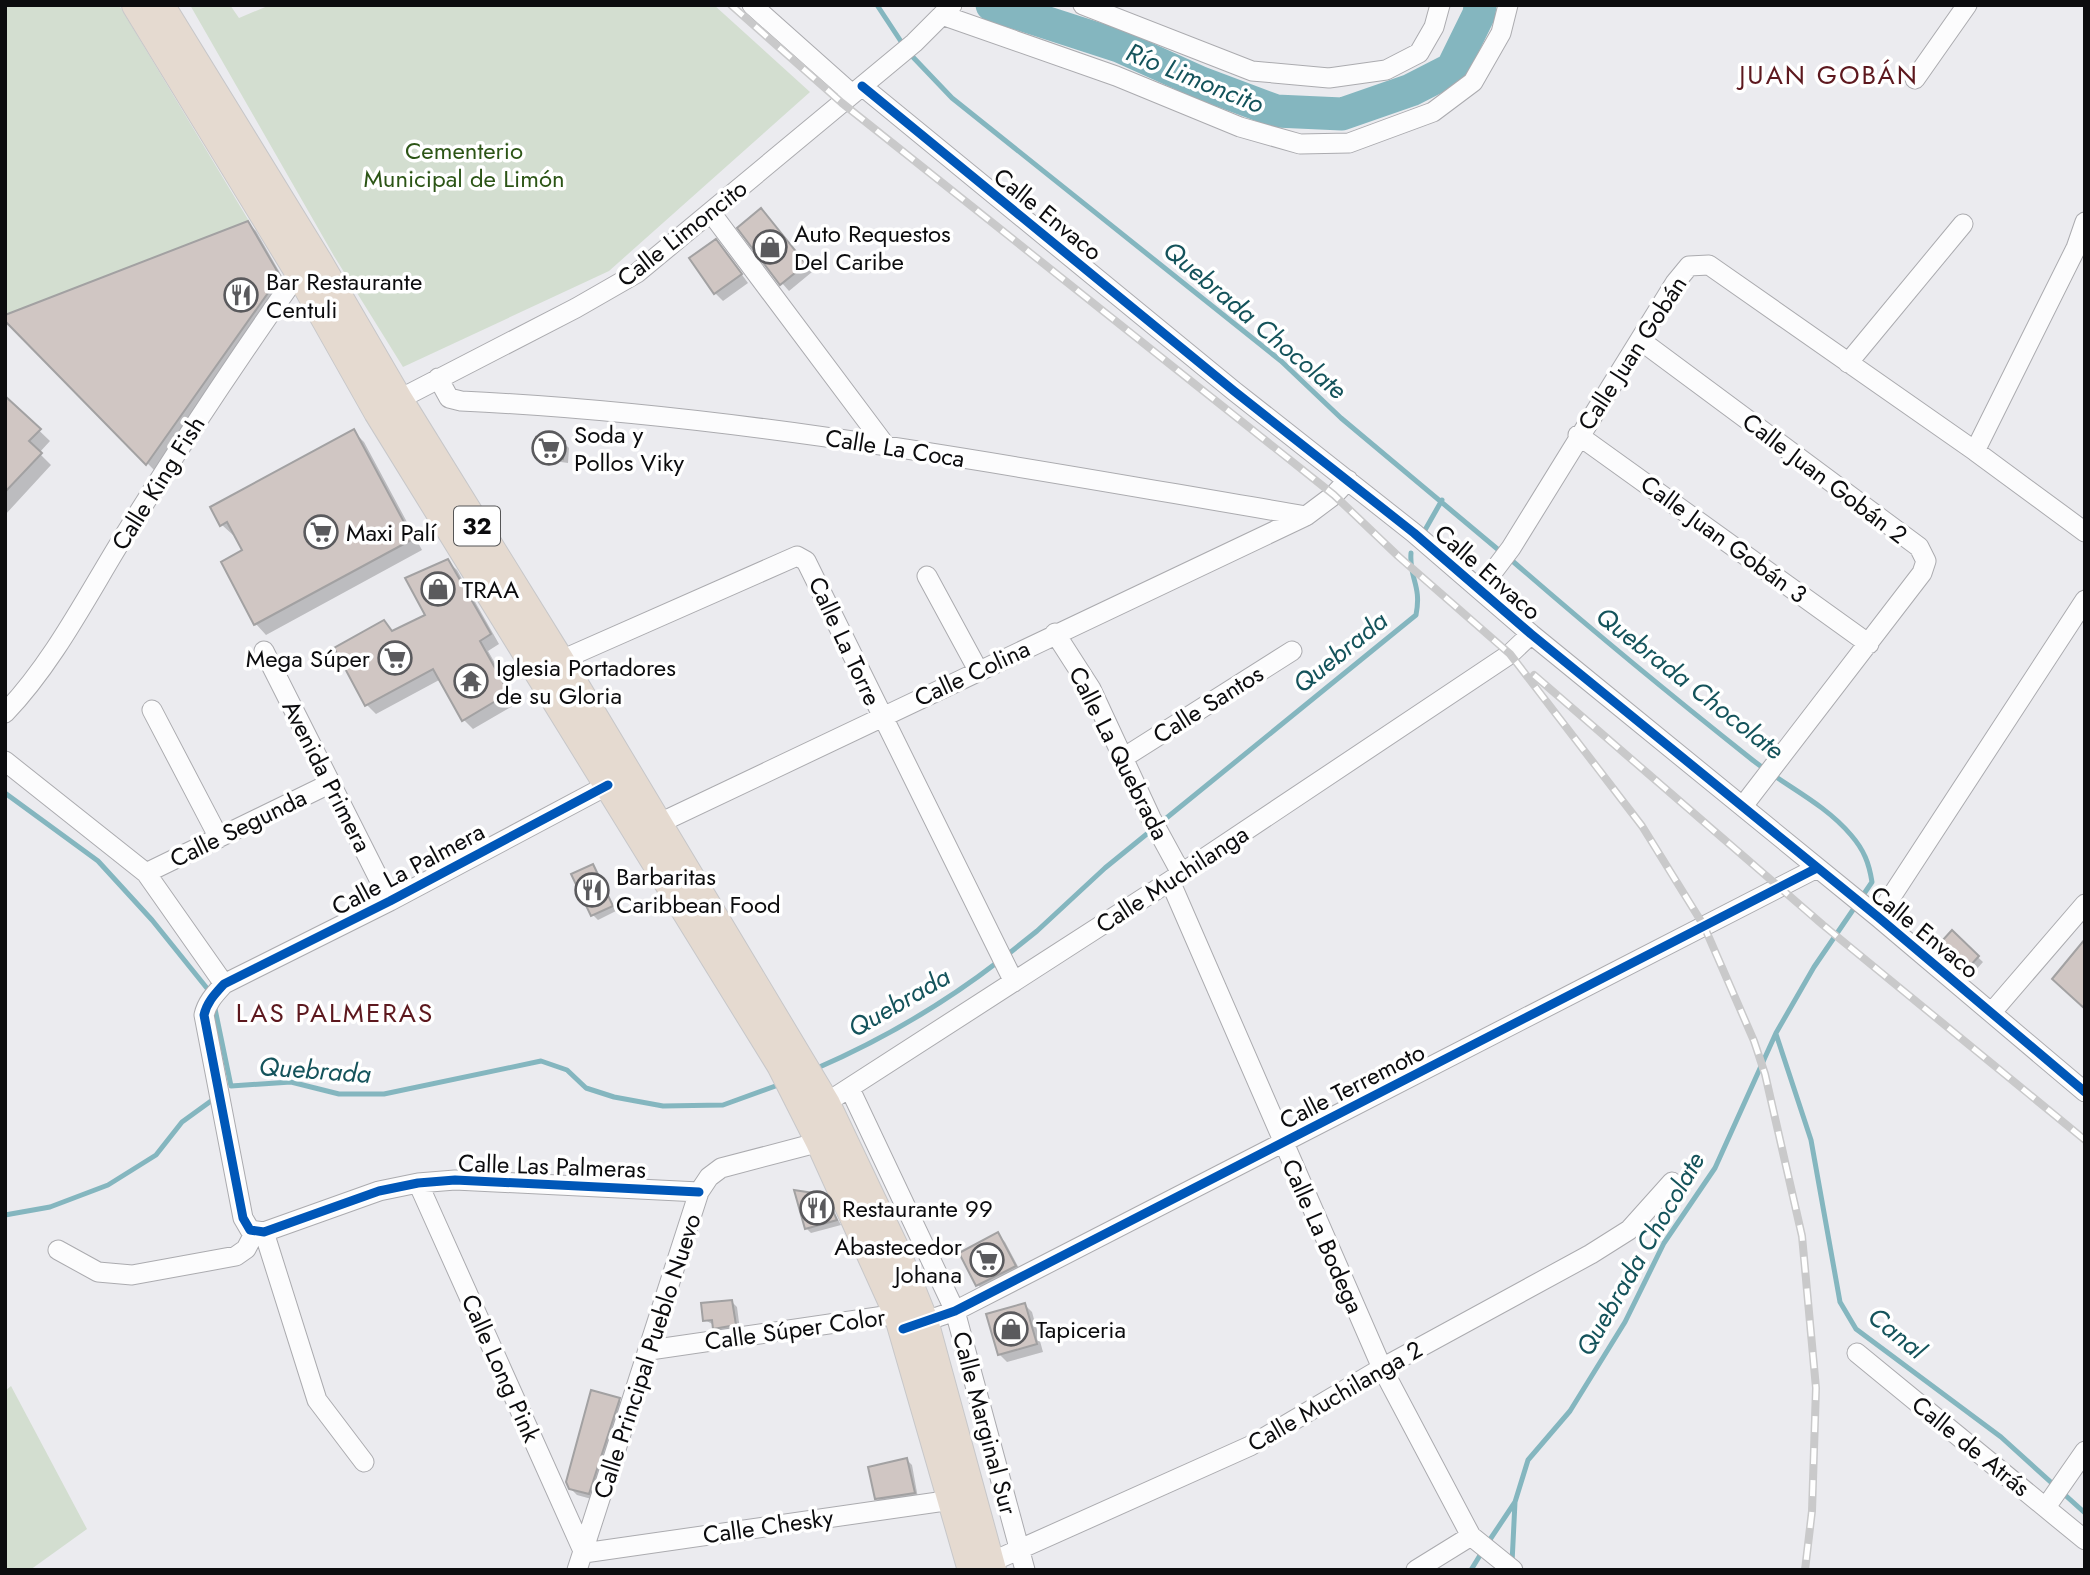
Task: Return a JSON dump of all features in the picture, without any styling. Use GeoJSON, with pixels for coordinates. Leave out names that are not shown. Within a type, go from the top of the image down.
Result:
{"type":"FeatureCollection","features":[{"type":"Feature","properties":{"kind":"highway","name":"32"},"geometry":{"type":"LineString","coordinates":[[136,5],[308,266]]}},
{"type":"Feature","properties":{"kind":"highway","name":"32"},"geometry":{"type":"LineString","coordinates":[[160,5],[388,405],[787,1056],[895,1249],[908,1322],[952,1500],[982,1568]]}},
{"type":"Feature","properties":{"kind":"highway","name":"32"},"geometry":{"type":"LineString","coordinates":[[549,665],[608,785],[649,828]]}},
{"type":"Feature","properties":{"kind":"highway","name":"32"},"geometry":{"type":"LineString","coordinates":[[811,1100],[820,1142],[908,1322],[982,1568]]}},
{"type":"Feature","properties":{"kind":"street","name":"Calle Envaco"},"geometry":{"type":"LineString","coordinates":[[752,5],[1348,480],[1531,634],[1747,800],[1815,869],[1874,914],[2085,1092]]}},
{"type":"Feature","properties":{"kind":"street"},"geometry":{"type":"LineString","coordinates":[[1083,5],[1252,71],[1329,78],[1386,70],[1419,53],[1434,27],[1440,5]]}},
{"type":"Feature","properties":{"kind":"street"},"geometry":{"type":"LineString","coordinates":[[948,9],[1240,127],[1300,144],[1349,143],[1433,112],[1473,82],[1501,33],[1508,5]]}},
{"type":"Feature","properties":{"kind":"street"},"geometry":{"type":"LineString","coordinates":[[1915,79],[1967,5]]}},
{"type":"Feature","properties":{"kind":"street","name":"Calle Limoncito"},"geometry":{"type":"LineString","coordinates":[[388,405],[576,308],[637,273],[712,214],[914,43],[948,9]]}},
{"type":"Feature","properties":{"kind":"street"},"geometry":{"type":"LineString","coordinates":[[712,214],[885,445]]}},
{"type":"Feature","properties":{"kind":"street"},"geometry":{"type":"LineString","coordinates":[[1975,451],[2076,248],[2085,222]]}},
{"type":"Feature","properties":{"kind":"street"},"geometry":{"type":"LineString","coordinates":[[1848,363],[1963,224]]}},
{"type":"Feature","properties":{"kind":"street","name":"Calle Juan Gobán"},"geometry":{"type":"LineString","coordinates":[[1480,589],[1511,548],[1578,435],[1675,283],[1689,266],[1709,265],[2082,526]]}},
{"type":"Feature","properties":{"kind":"street","name":"Calle King Fish"},"geometry":{"type":"LineString","coordinates":[[5,713],[20,698],[69,624],[232,367],[308,266]]}},
{"type":"Feature","properties":{"kind":"street","name":"Calle Juan Gobán 2"},"geometry":{"type":"LineString","coordinates":[[1640,340],[1925,554],[1922,573],[1747,800]]}},
{"type":"Feature","properties":{"kind":"street","name":"Calle La Coca"},"geometry":{"type":"LineString","coordinates":[[438,378],[441,388],[449,398],[461,401],[576,406],[885,445],[1306,516]]}},
{"type":"Feature","properties":{"kind":"street","name":"Calle Juan Gobán 3"},"geometry":{"type":"LineString","coordinates":[[1578,435],[1869,644]]}},
{"type":"Feature","properties":{"kind":"street"},"geometry":{"type":"LineString","coordinates":[[1306,516],[1334,495],[1348,480]]}},
{"type":"Feature","properties":{"kind":"street","name":"Calle Colina"},"geometry":{"type":"LineString","coordinates":[[649,828],[1306,516]]}},
{"type":"Feature","properties":{"kind":"street","name":"Calle La Torre"},"geometry":{"type":"LineString","coordinates":[[549,665],[797,556],[806,561],[880,716],[1011,977]]}},
{"type":"Feature","properties":{"kind":"street"},"geometry":{"type":"LineString","coordinates":[[927,576],[978,670]]}},
{"type":"Feature","properties":{"kind":"street"},"geometry":{"type":"LineString","coordinates":[[1874,914],[2085,600]]}},
{"type":"Feature","properties":{"kind":"street","name":"Calle La Quebrada"},"geometry":{"type":"LineString","coordinates":[[1055,633],[1091,689],[1168,851],[1176,877]]}},
{"type":"Feature","properties":{"kind":"street","name":"Calle Muchilanga"},"geometry":{"type":"LineString","coordinates":[[811,1100],[850,1089],[1011,977],[1176,877],[1510,654],[1531,634]]}},
{"type":"Feature","properties":{"kind":"street","name":"Avenida Primera"},"geometry":{"type":"LineString","coordinates":[[264,651],[390,901]]}},
{"type":"Feature","properties":{"kind":"street","name":"Calle Santos"},"geometry":{"type":"LineString","coordinates":[[1124,758],[1292,651]]}},
{"type":"Feature","properties":{"kind":"street"},"geometry":{"type":"LineString","coordinates":[[152,709],[219,838]]}},
{"type":"Feature","properties":{"kind":"street"},"geometry":{"type":"LineString","coordinates":[[5,761],[146,873],[222,986],[207,1004],[204,1015],[243,1218],[246,1226],[260,1232],[317,1400],[364,1462]]}},
{"type":"Feature","properties":{"kind":"street","name":"Calle Segunda"},"geometry":{"type":"LineString","coordinates":[[146,873],[331,783]]}},
{"type":"Feature","properties":{"kind":"street","name":"Calle La Palmera"},"geometry":{"type":"LineString","coordinates":[[222,986],[390,901],[608,785]]}},
{"type":"Feature","properties":{"kind":"street","name":"Calle Terremoto"},"geometry":{"type":"LineString","coordinates":[[908,1322],[956,1311],[1815,869]]}},
{"type":"Feature","properties":{"kind":"street","name":"Calle La Bodega"},"geometry":{"type":"LineString","coordinates":[[1176,877],[1282,1144],[1382,1368],[1475,1539]]}},
{"type":"Feature","properties":{"kind":"street"},"geometry":{"type":"LineString","coordinates":[[1992,1012],[2085,904]]}},
{"type":"Feature","properties":{"kind":"street","name":"Calle Marginal Sur"},"geometry":{"type":"LineString","coordinates":[[850,1089],[956,1311],[1025,1570]]}},
{"type":"Feature","properties":{"kind":"street","name":"Calle Principal Pueblo Nuevo"},"geometry":{"type":"LineString","coordinates":[[580,1561],[699,1192],[709,1177],[721,1168],[820,1142]]}},
{"type":"Feature","properties":{"kind":"street","name":"Calle Las Palmeras"},"geometry":{"type":"LineString","coordinates":[[260,1232],[379,1191],[418,1183],[455,1180],[699,1192]]}},
{"type":"Feature","properties":{"kind":"street","name":"Calle Muchilanga 2"},"geometry":{"type":"LineString","coordinates":[[982,1568],[1250,1446],[1382,1368],[1591,1254],[1629,1230],[1672,1182]]}},
{"type":"Feature","properties":{"kind":"street","name":"Calle Long Pink"},"geometry":{"type":"LineString","coordinates":[[418,1183],[580,1561]]}},
{"type":"Feature","properties":{"kind":"street"},"geometry":{"type":"LineString","coordinates":[[58,1250],[98,1272],[132,1275],[236,1256],[246,1249],[260,1232]]}},
{"type":"Feature","properties":{"kind":"street","name":"Calle Súper Color"},"geometry":{"type":"LineString","coordinates":[[650,1350],[908,1322]]}},
{"type":"Feature","properties":{"kind":"street","name":"Calle de Atrás"},"geometry":{"type":"LineString","coordinates":[[1857,1353],[2085,1540]]}},
{"type":"Feature","properties":{"kind":"street"},"geometry":{"type":"LineString","coordinates":[[2046,1507],[2085,1451]]}},
{"type":"Feature","properties":{"kind":"street","name":"Calle Chesky"},"geometry":{"type":"LineString","coordinates":[[580,1561],[952,1500]]}},
{"type":"Feature","properties":{"kind":"street"},"geometry":{"type":"LineString","coordinates":[[1416,1570],[1475,1539],[1513,1570]]}},
{"type":"Feature","properties":{"kind":"green space"},"geometry":{"type":"Polygon","coordinates":[[[5,5],[119,5],[249,221],[5,315],[5,5]]]}},
{"type":"Feature","properties":{"kind":"green space","name":"Cementerio Municipal de Limón"},"geometry":{"type":"Polygon","coordinates":[[[190,5],[230,5],[239,18],[270,5],[714,5],[810,92],[609,271],[403,367],[334,256],[190,5]]]}},
{"type":"Feature","properties":{"kind":"green space"},"geometry":{"type":"Polygon","coordinates":[[[11,1386],[87,1529],[30,1570],[5,1570],[5,1391],[11,1386]]]}},
{"type":"Feature","properties":{"kind":"building","name":"Auto Requestos Del Caribe"},"geometry":{"type":"Polygon","coordinates":[[[761,208],[806,264],[780,285],[737,228],[761,208]]]}},
{"type":"Feature","properties":{"kind":"building"},"geometry":{"type":"Polygon","coordinates":[[[248,221],[280,276],[146,465],[5,321],[5,315],[248,221]]]}},
{"type":"Feature","properties":{"kind":"building"},"geometry":{"type":"Polygon","coordinates":[[[716,239],[742,274],[714,294],[689,258],[716,239]]]}},
{"type":"Feature","properties":{"kind":"building"},"geometry":{"type":"Polygon","coordinates":[[[5,396],[41,429],[29,441],[42,453],[5,492],[5,396]]]}},
{"type":"Feature","properties":{"kind":"building","name":"Maxi Palí"},"geometry":{"type":"Polygon","coordinates":[[[354,429],[413,539],[254,625],[221,562],[242,550],[227,522],[220,526],[210,507],[354,429]]]}},
{"type":"Feature","properties":{"kind":"building","name":"Soda y Pollos Viky"},"geometry":{"type":"Polygon","coordinates":[[[536,437],[565,441],[563,459],[534,455],[536,437]]]}},
{"type":"Feature","properties":{"kind":"building"},"geometry":{"type":"Polygon","coordinates":[[[448,559],[491,634],[480,641],[509,693],[462,721],[433,669],[365,706],[334,648],[384,620],[392,631],[425,615],[405,578],[448,559]]]}},
{"type":"Feature","properties":{"kind":"building","name":"Barbaritas Caribbean Food"},"geometry":{"type":"Polygon","coordinates":[[[593,864],[613,906],[591,916],[571,874],[593,864]]]}},
{"type":"Feature","properties":{"kind":"building"},"geometry":{"type":"Polygon","coordinates":[[[1952,930],[1979,956],[1969,967],[1942,941],[1952,930]]]}},
{"type":"Feature","properties":{"kind":"building"},"geometry":{"type":"Polygon","coordinates":[[[2085,939],[2085,1009],[2052,979],[2085,939]]]}},
{"type":"Feature","properties":{"kind":"building","name":"Restaurante 99"},"geometry":{"type":"Polygon","coordinates":[[[794,1190],[826,1195],[837,1220],[805,1229],[794,1190]]]}},
{"type":"Feature","properties":{"kind":"building","name":"Abastecedor Johana"},"geometry":{"type":"Polygon","coordinates":[[[998,1232],[1016,1266],[976,1286],[959,1253],[998,1232]]]}},
{"type":"Feature","properties":{"kind":"building"},"geometry":{"type":"Polygon","coordinates":[[[732,1300],[736,1325],[713,1329],[712,1320],[703,1321],[701,1303],[732,1300]]]}},
{"type":"Feature","properties":{"kind":"building","name":"Tapiceria"},"geometry":{"type":"Polygon","coordinates":[[[1025,1303],[1037,1344],[998,1355],[986,1314],[1025,1303]]]}},
{"type":"Feature","properties":{"kind":"building"},"geometry":{"type":"Polygon","coordinates":[[[591,1390],[620,1398],[589,1494],[569,1489],[566,1482],[591,1390]]]}},
{"type":"Feature","properties":{"kind":"building"},"geometry":{"type":"Polygon","coordinates":[[[907,1458],[915,1493],[875,1499],[868,1467],[907,1458]]]}},
{"type":"Feature","properties":{"kind":"waterway","name":"Quebrada Chocolate"},"geometry":{"type":"LineString","coordinates":[[877,5],[904,46]]}},
{"type":"Feature","properties":{"kind":"waterway","name":"Río Limoncito"},"geometry":{"type":"LineString","coordinates":[[992,5],[1119,46],[1201,83],[1276,111],[1342,114],[1411,90],[1452,69],[1479,14],[1480,5]]}},
{"type":"Feature","properties":{"kind":"waterway","name":"Quebrada Chocolate"},"geometry":{"type":"LineString","coordinates":[[910,54],[952,98],[1281,361],[1341,418],[1501,552]]}},
{"type":"Feature","properties":{"kind":"waterway","name":"Quebrada"},"geometry":{"type":"LineString","coordinates":[[1425,530],[1442,500]]}},
{"type":"Feature","properties":{"kind":"waterway","name":"Quebrada"},"geometry":{"type":"LineString","coordinates":[[1007,955],[1105,868],[1416,615],[1417,589],[1411,553]]}},
{"type":"Feature","properties":{"kind":"waterway","name":"Quebrada Chocolate"},"geometry":{"type":"LineString","coordinates":[[1509,558],[1719,734],[1840,823],[1863,851],[1872,882],[1814,967],[1776,1033],[1715,1168],[1664,1243],[1625,1322],[1570,1411],[1528,1460],[1515,1502],[1512,1563]]}},
{"type":"Feature","properties":{"kind":"waterway","name":"Quebrada"},"geometry":{"type":"LineString","coordinates":[[5,793],[98,861],[152,920],[210,992]]}},
{"type":"Feature","properties":{"kind":"waterway","name":"Quebrada"},"geometry":{"type":"LineString","coordinates":[[815,1069],[911,1021],[999,961]]}},
{"type":"Feature","properties":{"kind":"waterway","name":"Quebrada"},"geometry":{"type":"LineString","coordinates":[[214,1004],[231,1086],[291,1082],[339,1094],[384,1094],[541,1061],[567,1070],[586,1088],[614,1097],[663,1106],[723,1105],[781,1084]]}},
{"type":"Feature","properties":{"kind":"waterway","name":"Canal"},"geometry":{"type":"LineString","coordinates":[[1776,1034],[1811,1140],[1840,1302],[1856,1329],[2001,1437],[2085,1513]]}},
{"type":"Feature","properties":{"kind":"waterway","name":"Quebrada"},"geometry":{"type":"LineString","coordinates":[[5,1215],[50,1207],[108,1185],[156,1155],[182,1122],[211,1101]]}},
{"type":"Feature","properties":{"kind":"waterway"},"geometry":{"type":"LineString","coordinates":[[1487,1544],[1515,1502]]}},
{"type":"Feature","properties":{"kind":"waterway"},"geometry":{"type":"LineString","coordinates":[[1471,1570],[1482,1552]]}},
{"type":"Feature","properties":{"kind":"railway"},"geometry":{"type":"LineString","coordinates":[[731,5],[842,103],[1334,495],[1398,556],[1510,654],[1642,826],[1704,926],[1754,1041],[1765,1074],[1802,1236],[1816,1388],[1812,1511],[1805,1570]]}},
{"type":"Feature","properties":{"kind":"railway"},"geometry":{"type":"LineString","coordinates":[[1534,675],[1823,925],[2085,1140]]}},
{"type":"Feature","properties":{"kind":"cycle path"},"geometry":{"type":"LineString","coordinates":[[862,86],[1234,391],[1414,533],[1531,634],[1878,917],[2085,1092]]}},
{"type":"Feature","properties":{"kind":"cycle path"},"geometry":{"type":"LineString","coordinates":[[608,785],[390,901],[224,984],[207,1006],[204,1015],[243,1218],[250,1230],[264,1232],[379,1191],[418,1183],[455,1180],[699,1192]]}},
{"type":"Feature","properties":{"kind":"cycle path"},"geometry":{"type":"LineString","coordinates":[[903,1329],[955,1311],[1815,869]]}},
{"type":"Feature","properties":{"kind":"place","name":"Auto Requestos Del Caribe"},"geometry":{"type":"Point","coordinates":[770,247]}},
{"type":"Feature","properties":{"kind":"place","name":"Bar Restaurante Centuli"},"geometry":{"type":"Point","coordinates":[241,295]}},
{"type":"Feature","properties":{"kind":"place","name":"Soda y Pollos Viky"},"geometry":{"type":"Point","coordinates":[549,448]}},
{"type":"Feature","properties":{"kind":"place","name":"Maxi Palí"},"geometry":{"type":"Point","coordinates":[321,532]}},
{"type":"Feature","properties":{"kind":"place","name":"TRAA"},"geometry":{"type":"Point","coordinates":[438,589]}},
{"type":"Feature","properties":{"kind":"place","name":"Mega Súper"},"geometry":{"type":"Point","coordinates":[395,658]}},
{"type":"Feature","properties":{"kind":"place","name":"Iglesia Portadores de su Gloria"},"geometry":{"type":"Point","coordinates":[471,681]}},
{"type":"Feature","properties":{"kind":"place","name":"Barbaritas Caribbean Food"},"geometry":{"type":"Point","coordinates":[592,890]}},
{"type":"Feature","properties":{"kind":"place","name":"Restaurante 99"},"geometry":{"type":"Point","coordinates":[817,1208]}},
{"type":"Feature","properties":{"kind":"place","name":"Abastecedor Johana"},"geometry":{"type":"Point","coordinates":[987,1260]}},
{"type":"Feature","properties":{"kind":"place","name":"Tapiceria"},"geometry":{"type":"Point","coordinates":[1011,1329]}},
{"type":"Feature","properties":{"kind":"district","name":"JUAN GOBÁN"},"geometry":{"type":"Point","coordinates":[1829,75]}},
{"type":"Feature","properties":{"kind":"district","name":"LAS PALMERAS"},"geometry":{"type":"Point","coordinates":[335,1013]}}]}
